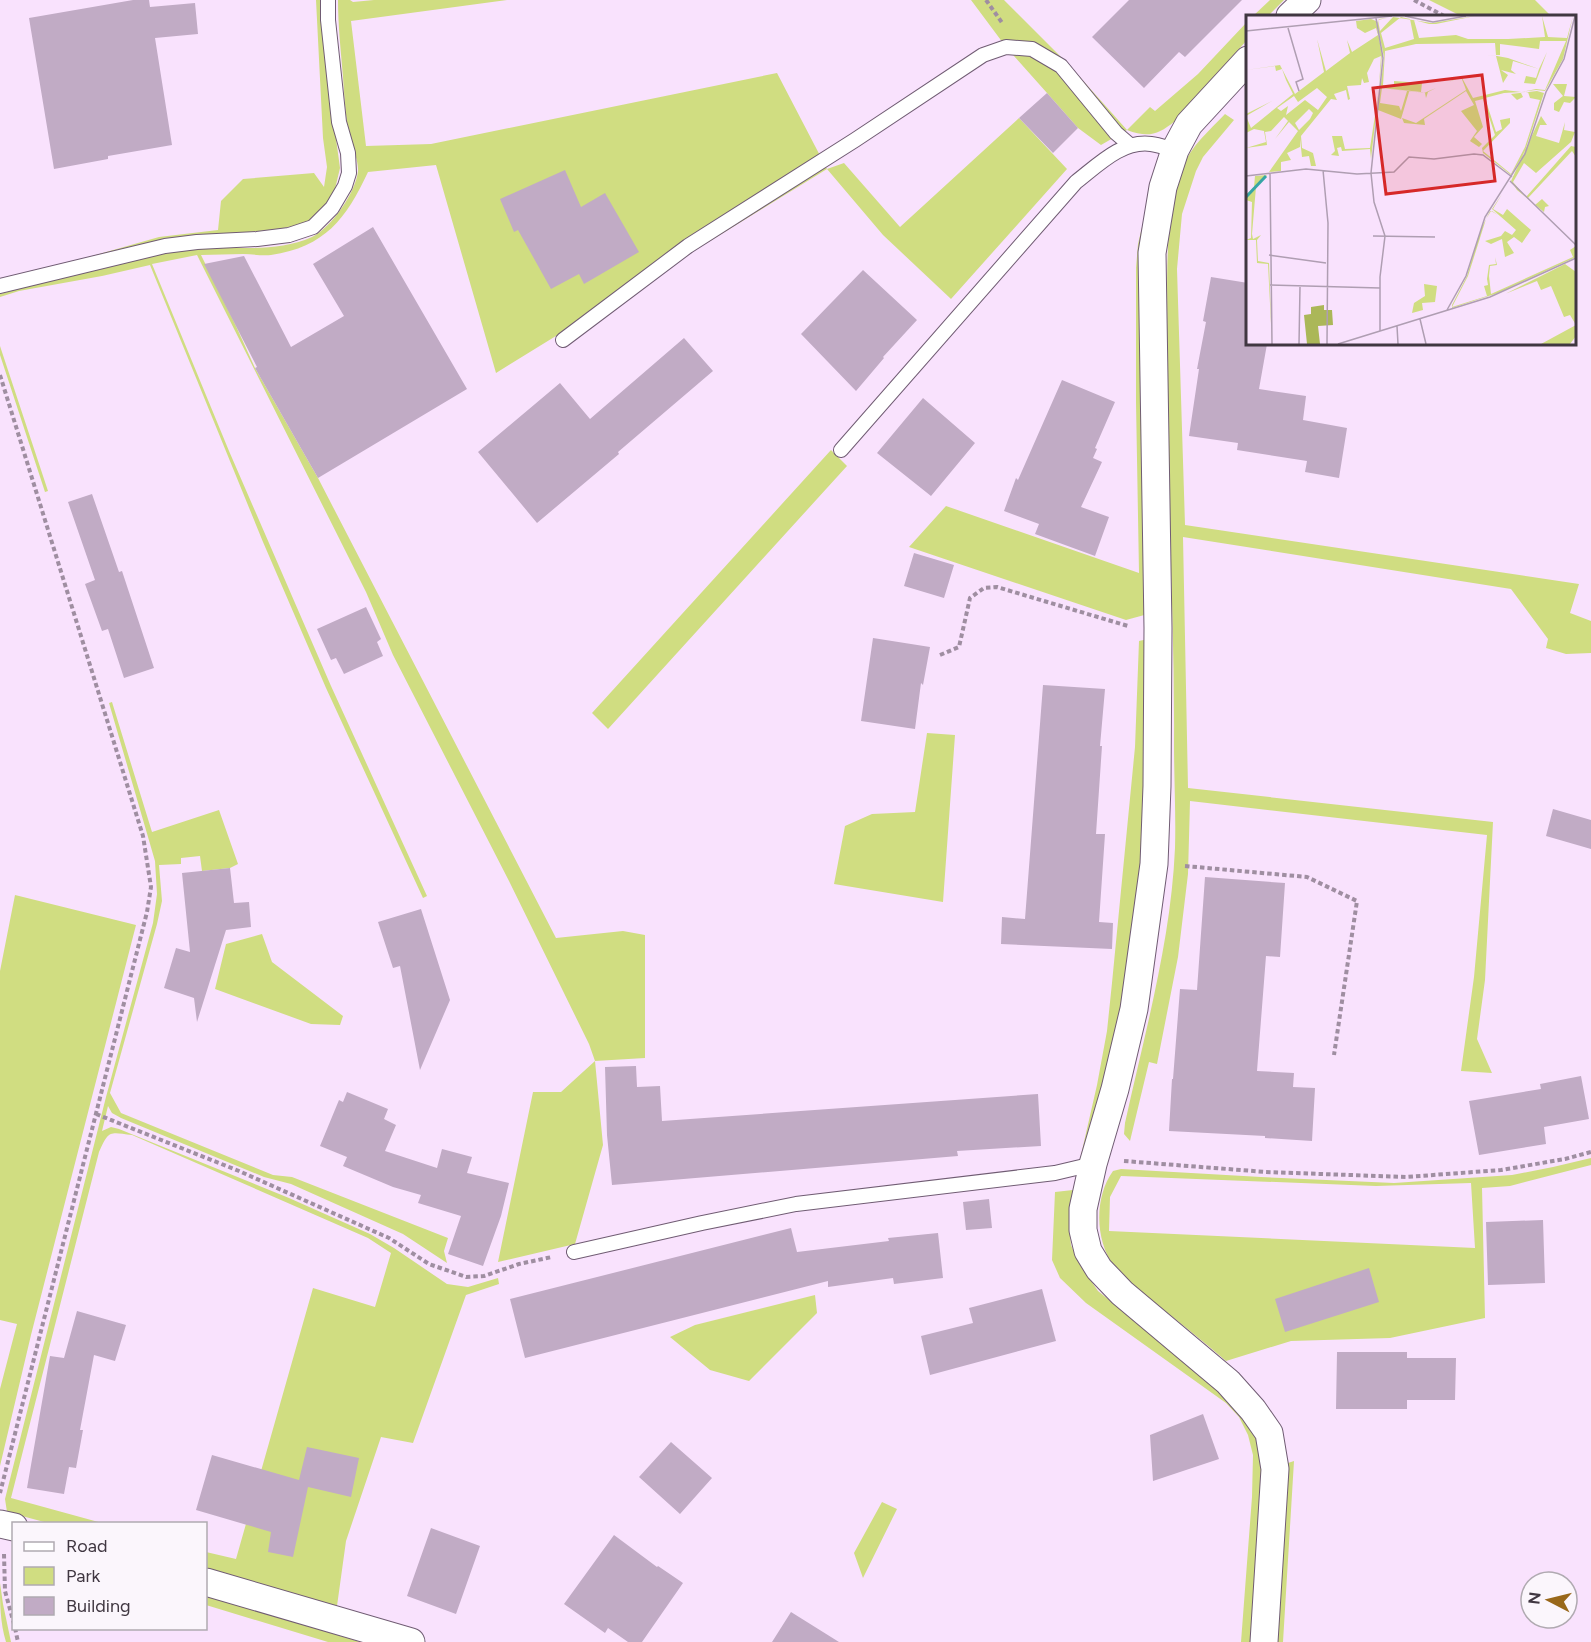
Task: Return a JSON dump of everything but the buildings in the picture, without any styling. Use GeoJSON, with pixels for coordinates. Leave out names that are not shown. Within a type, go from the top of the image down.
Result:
{"type":"FeatureCollection","features":[{"type":"Feature","properties":{"kind":"street"},"geometry":{"type":"LineString","coordinates":[[1291,15],[1306,0]]}},
{"type":"Feature","properties":{"kind":"street"},"geometry":{"type":"LineString","coordinates":[[1246,62],[1189,124],[1175,150],[1163,187],[1152,253],[1158,628],[1154,864],[1134,1009],[1115,1089],[1093,1164],[1083,1209],[1083,1230],[1088,1251],[1099,1269],[1122,1293],[1228,1382],[1253,1410],[1269,1433],[1275,1469],[1264,1642]]}},
{"type":"Feature","properties":{"kind":"street"},"geometry":{"type":"LineString","coordinates":[[0,1524],[9,1539]]}},
{"type":"Feature","properties":{"kind":"street"},"geometry":{"type":"LineString","coordinates":[[207,1582],[411,1642]]}},
{"type":"Feature","properties":{"kind":"lane"},"geometry":{"type":"LineString","coordinates":[[0,286],[165,246],[258,239],[289,235],[313,227],[332,208],[345,186],[349,173],[348,153],[339,122],[328,0]]}},
{"type":"Feature","properties":{"kind":"lane"},"geometry":{"type":"LineString","coordinates":[[562,340],[688,246],[855,140],[982,55],[1006,47],[1032,49],[1061,66],[1116,133],[1130,145]]}},
{"type":"Feature","properties":{"kind":"lane"},"geometry":{"type":"LineString","coordinates":[[841,450],[1076,182],[1111,155],[1130,145],[1150,144],[1175,150]]}},
{"type":"Feature","properties":{"kind":"lane"},"geometry":{"type":"LineString","coordinates":[[574,1252],[796,1204],[1055,1173],[1093,1164]]}},
{"type":"Feature","properties":{"kind":"path"},"geometry":{"type":"LineString","coordinates":[[1414,0],[1442,15]]}},
{"type":"Feature","properties":{"kind":"path"},"geometry":{"type":"LineString","coordinates":[[0,375],[143,836],[152,887],[0,1493]]}},
{"type":"Feature","properties":{"kind":"path"},"geometry":{"type":"LineString","coordinates":[[940,655],[959,646],[970,598],[984,588],[997,587],[1126,626],[1158,628]]}},
{"type":"Feature","properties":{"kind":"path"},"geometry":{"type":"LineString","coordinates":[[1154,864],[1307,877],[1357,901],[1334,1055]]}},
{"type":"Feature","properties":{"kind":"path"},"geometry":{"type":"LineString","coordinates":[[96,1114],[239,1171],[388,1238],[429,1264],[466,1277],[484,1276],[519,1264],[574,1252]]}},
{"type":"Feature","properties":{"kind":"path"},"geometry":{"type":"LineString","coordinates":[[1093,1164],[1129,1161],[1266,1172],[1406,1177],[1501,1170],[1591,1152]]}},
{"type":"Feature","properties":{"kind":"path"},"geometry":{"type":"LineString","coordinates":[[9,1539],[5,1591],[12,1617]]}},
{"type":"Feature","properties":{"kind":"green space"},"geometry":{"type":"Polygon","coordinates":[[[316,0],[323,0],[327,73],[340,168],[335,189],[324,207],[305,224],[164,241],[50,268],[159,237],[218,230],[221,201],[243,179],[314,173],[324,187],[327,167],[323,138],[316,0]]]}},
{"type":"Feature","properties":{"kind":"green space"},"geometry":{"type":"Polygon","coordinates":[[[338,0],[353,2],[507,0],[351,21],[366,146],[431,144],[777,73],[827,169],[496,373],[436,165],[368,172],[342,217],[320,238],[306,245],[271,255],[201,255],[255,368],[318,478],[556,938],[623,931],[645,935],[645,1058],[595,1061],[589,1044],[509,881],[393,655],[366,592],[197,255],[152,264],[229,451],[331,686],[427,896],[423,898],[326,688],[263,542],[150,265],[19,291],[0,297],[0,294],[26,287],[176,252],[202,248],[281,246],[312,237],[327,226],[348,199],[358,171],[346,117],[338,0]]]}},
{"type":"Feature","properties":{"kind":"green space"},"geometry":{"type":"Polygon","coordinates":[[[971,0],[1004,0],[1070,66],[1127,130],[1101,145],[1078,128],[1006,47],[971,0]]]}},
{"type":"Feature","properties":{"kind":"green space"},"geometry":{"type":"Polygon","coordinates":[[[1270,0],[1284,0],[1269,15],[1254,15],[1270,0]]]}},
{"type":"Feature","properties":{"kind":"green space"},"geometry":{"type":"Polygon","coordinates":[[[1429,0],[1535,0],[1550,15],[1459,15],[1429,0]]]}},
{"type":"Feature","properties":{"kind":"green space"},"geometry":{"type":"Polygon","coordinates":[[[1246,23],[1246,41],[1175,121],[1158,132],[1141,134],[1127,130],[1150,107],[1155,111],[1198,74],[1246,23]]]}},
{"type":"Feature","properties":{"kind":"green space"},"geometry":{"type":"Polygon","coordinates":[[[1225,114],[1234,120],[1203,157],[1182,214],[1177,269],[1185,525],[1579,584],[1570,613],[1591,621],[1591,653],[1566,654],[1546,648],[1548,639],[1511,589],[1183,537],[1188,788],[1493,822],[1485,980],[1477,1039],[1492,1073],[1461,1071],[1474,977],[1487,835],[1190,801],[1188,874],[1178,957],[1157,1064],[1149,1062],[1130,1141],[1124,1134],[1125,1123],[1163,952],[1173,883],[1175,848],[1167,387],[1169,226],[1177,184],[1187,158],[1201,138],[1225,114]]]}},
{"type":"Feature","properties":{"kind":"green space"},"geometry":{"type":"Polygon","coordinates":[[[1019,118],[1067,169],[951,299],[883,235],[827,169],[844,163],[900,227],[1019,118]]]}},
{"type":"Feature","properties":{"kind":"green space"},"geometry":{"type":"Polygon","coordinates":[[[1158,160],[1148,614],[1126,620],[909,547],[946,506],[1139,573],[1136,268],[1138,244],[1158,160]]]}},
{"type":"Feature","properties":{"kind":"green space"},"geometry":{"type":"Polygon","coordinates":[[[0,346],[48,491],[45,492],[0,355],[0,346]]]}},
{"type":"Feature","properties":{"kind":"green space"},"geometry":{"type":"Polygon","coordinates":[[[831,450],[847,466],[608,729],[592,713],[831,450]]]}},
{"type":"Feature","properties":{"kind":"green space"},"geometry":{"type":"Polygon","coordinates":[[[1148,639],[1140,890],[1125,990],[1106,1085],[1073,1190],[1107,1031],[1135,747],[1139,641],[1148,639]]]}},
{"type":"Feature","properties":{"kind":"green space"},"geometry":{"type":"Polygon","coordinates":[[[112,702],[152,832],[219,810],[238,864],[230,868],[202,871],[200,856],[181,858],[181,864],[159,865],[162,901],[110,1093],[121,1113],[273,1175],[292,1177],[448,1238],[444,1251],[447,1263],[403,1234],[291,1184],[264,1177],[121,1118],[112,1113],[108,1106],[102,1131],[111,1127],[119,1129],[289,1198],[370,1234],[447,1284],[468,1287],[498,1278],[499,1284],[466,1295],[413,1443],[381,1437],[346,1541],[337,1606],[207,1569],[207,1552],[236,1559],[313,1288],[375,1307],[391,1253],[368,1238],[132,1135],[111,1134],[99,1152],[11,1498],[98,1522],[44,1522],[7,1512],[5,1499],[106,1097],[153,923],[157,894],[155,861],[109,703],[112,702]]]}},
{"type":"Feature","properties":{"kind":"green space"},"geometry":{"type":"Polygon","coordinates":[[[927,733],[955,735],[943,902],[834,884],[845,826],[872,814],[915,812],[927,733]]]}},
{"type":"Feature","properties":{"kind":"green space"},"geometry":{"type":"Polygon","coordinates":[[[15,895],[136,925],[31,1335],[0,1466],[0,1389],[17,1324],[0,1320],[0,971],[15,895]]]}},
{"type":"Feature","properties":{"kind":"green space"},"geometry":{"type":"Polygon","coordinates":[[[262,934],[272,962],[343,1016],[340,1025],[311,1024],[215,989],[226,944],[262,934]]]}},
{"type":"Feature","properties":{"kind":"green space"},"geometry":{"type":"Polygon","coordinates":[[[595,1061],[603,1145],[575,1244],[498,1262],[533,1092],[561,1092],[595,1061]]]}},
{"type":"Feature","properties":{"kind":"green space"},"geometry":{"type":"Polygon","coordinates":[[[1591,1158],[1591,1165],[1510,1186],[1482,1188],[1485,1318],[1390,1338],[1291,1341],[1226,1361],[1123,1276],[1108,1256],[1100,1232],[1102,1193],[1113,1171],[1121,1169],[1394,1183],[1512,1175],[1591,1158]],[[1121,1176],[1110,1197],[1109,1231],[1475,1248],[1471,1183],[1376,1186],[1121,1176]]]}},
{"type":"Feature","properties":{"kind":"green space"},"geometry":{"type":"Polygon","coordinates":[[[1073,1190],[1069,1226],[1071,1245],[1080,1265],[1098,1291],[1232,1400],[1245,1417],[1259,1445],[1263,1469],[1250,1642],[1241,1642],[1252,1497],[1253,1455],[1248,1435],[1239,1417],[1226,1403],[1086,1303],[1060,1278],[1052,1260],[1055,1192],[1073,1190]]]}},
{"type":"Feature","properties":{"kind":"green space"},"geometry":{"type":"Polygon","coordinates":[[[815,1295],[817,1313],[749,1381],[710,1370],[670,1337],[695,1325],[815,1295]]]}},
{"type":"Feature","properties":{"kind":"green space"},"geometry":{"type":"Polygon","coordinates":[[[1294,1461],[1283,1642],[1276,1642],[1288,1463],[1294,1461]]]}},
{"type":"Feature","properties":{"kind":"green space"},"geometry":{"type":"Polygon","coordinates":[[[882,1502],[897,1509],[863,1578],[854,1553],[882,1502]]]}},
{"type":"Feature","properties":{"kind":"green space"},"geometry":{"type":"Polygon","coordinates":[[[0,1583],[11,1642],[6,1642],[3,1627],[0,1583]]]}},
{"type":"Feature","properties":{"kind":"green space"},"geometry":{"type":"Polygon","coordinates":[[[207,1594],[360,1642],[328,1642],[207,1605],[207,1594]]]}}]}
